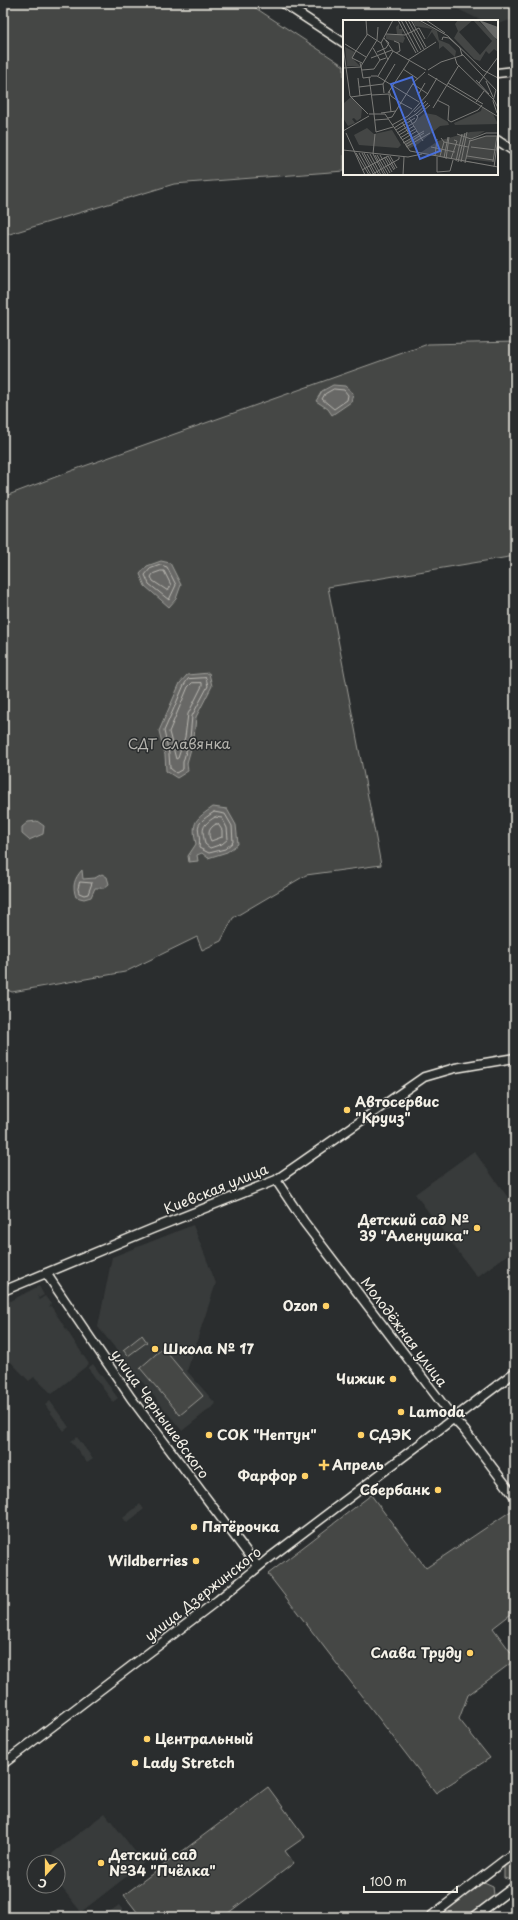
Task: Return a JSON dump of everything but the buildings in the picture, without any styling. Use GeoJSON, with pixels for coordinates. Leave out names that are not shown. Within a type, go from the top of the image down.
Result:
{"type":"FeatureCollection","features":[{"type":"Feature","properties":{"kind":"main road"},"geometry":{"type":"LineString","coordinates":[[283,3],[343,41]]}},
{"type":"Feature","properties":{"kind":"main road"},"geometry":{"type":"LineString","coordinates":[[498,73],[515,71]]}},
{"type":"Feature","properties":{"kind":"main road"},"geometry":{"type":"LineString","coordinates":[[498,141],[515,152]]}},
{"type":"Feature","properties":{"kind":"main road","name":"Киевская улица"},"geometry":{"type":"LineString","coordinates":[[3,1291],[276,1180],[424,1077],[455,1068],[515,1058]]}},
{"type":"Feature","properties":{"kind":"main road","name":"Молодёжная улица"},"geometry":{"type":"LineString","coordinates":[[276,1180],[304,1222],[515,1497]]}},
{"type":"Feature","properties":{"kind":"main road","name":"улица Чернышевского"},"geometry":{"type":"LineString","coordinates":[[46,1273],[131,1398],[258,1567]]}},
{"type":"Feature","properties":{"kind":"main road","name":"улица Дзержинского"},"geometry":{"type":"LineString","coordinates":[[3,1764],[218,1600],[258,1567],[515,1372]]}},
{"type":"Feature","properties":{"kind":"main road"},"geometry":{"type":"LineString","coordinates":[[430,1917],[515,1852]]}},
{"type":"Feature","properties":{"kind":"main road"},"geometry":{"type":"LineString","coordinates":[[474,1917],[515,1886]]}},
{"type":"Feature","properties":{"kind":"shaded area"},"geometry":{"type":"Polygon","coordinates":[[[445,3],[515,3],[515,19],[498,24],[498,20],[483,20],[445,3]]]}},
{"type":"Feature","properties":{"kind":"shaded area","name":"Детский сад № 39 \"Аленушка\""},"geometry":{"type":"Polygon","coordinates":[[[474,1151],[515,1207],[515,1249],[477,1277],[415,1194],[474,1151]]]}},
{"type":"Feature","properties":{"kind":"shaded area","name":"Школа № 17"},"geometry":{"type":"Polygon","coordinates":[[[193,1225],[216,1283],[187,1371],[216,1404],[182,1431],[98,1327],[112,1257],[193,1225]]]}},
{"type":"Feature","properties":{"kind":"shaded area"},"geometry":{"type":"Polygon","coordinates":[[[39,1286],[44,1295],[39,1298],[37,1295],[39,1300],[45,1296],[51,1304],[49,1307],[51,1306],[89,1364],[52,1394],[34,1377],[29,1381],[3,1354],[3,1302],[5,1301],[6,1303],[39,1286]]]}},
{"type":"Feature","properties":{"kind":"shaded area"},"geometry":{"type":"Polygon","coordinates":[[[93,1364],[118,1398],[113,1402],[88,1368],[93,1364]]]}},
{"type":"Feature","properties":{"kind":"shaded area"},"geometry":{"type":"Polygon","coordinates":[[[50,1401],[69,1427],[64,1431],[45,1405],[50,1401]]]}},
{"type":"Feature","properties":{"kind":"shaded area"},"geometry":{"type":"Polygon","coordinates":[[[77,1437],[93,1459],[87,1463],[71,1441],[77,1437]]]}},
{"type":"Feature","properties":{"kind":"shaded area"},"geometry":{"type":"Polygon","coordinates":[[[140,1504],[144,1509],[127,1523],[123,1518],[140,1504]]]}},
{"type":"Feature","properties":{"kind":"shaded area","name":"Детский сад №34 \"Пчёлка\""},"geometry":{"type":"Polygon","coordinates":[[[105,1813],[144,1863],[81,1912],[66,1893],[66,1854],[51,1854],[105,1813]]]}},
{"type":"Feature","properties":{"kind":"shaded area"},"geometry":{"type":"Polygon","coordinates":[[[119,1905],[128,1917],[102,1917],[119,1905]]]}},
{"type":"Feature","properties":{"kind":"green space"},"geometry":{"type":"Polygon","coordinates":[[[3,3],[248,3],[343,65],[343,171],[174,184],[3,236],[3,3]]]}},
{"type":"Feature","properties":{"kind":"green space","name":"СДТ Славянка"},"geometry":{"type":"Polygon","coordinates":[[[515,342],[515,556],[328,587],[381,865],[306,875],[233,918],[221,941],[202,950],[197,937],[125,972],[12,992],[3,988],[3,497],[79,468],[428,344],[515,342]]]}},
{"type":"Feature","properties":{"kind":"green space"},"geometry":{"type":"Polygon","coordinates":[[[142,1335],[147,1342],[128,1356],[123,1350],[142,1335]]]}},
{"type":"Feature","properties":{"kind":"green space"},"geometry":{"type":"Polygon","coordinates":[[[163,1348],[203,1396],[180,1415],[140,1368],[163,1348]]]}},
{"type":"Feature","properties":{"kind":"green space"},"geometry":{"type":"Polygon","coordinates":[[[371,1495],[426,1568],[514,1509],[515,1511],[515,1611],[493,1628],[515,1660],[468,1695],[459,1719],[490,1758],[436,1793],[268,1574],[371,1495]]]}},
{"type":"Feature","properties":{"kind":"green space"},"geometry":{"type":"Polygon","coordinates":[[[268,1787],[305,1837],[285,1851],[294,1863],[223,1917],[141,1917],[124,1895],[268,1787]]]}},
{"type":"Feature","properties":{"kind":"green space"},"geometry":{"type":"Polygon","coordinates":[[[515,1858],[515,1881],[504,1878],[504,1866],[515,1858]]]}},
{"type":"Feature","properties":{"kind":"green space"},"geometry":{"type":"Polygon","coordinates":[[[484,1882],[493,1886],[494,1896],[467,1917],[437,1917],[484,1882]]]}},
{"type":"Feature","properties":{"kind":"water"},"geometry":{"type":"Polygon","coordinates":[[[333,385],[345,386],[353,393],[351,402],[332,415],[328,409],[316,401],[322,391],[333,385]]]}},
{"type":"Feature","properties":{"kind":"water"},"geometry":{"type":"Polygon","coordinates":[[[161,561],[170,563],[181,585],[176,599],[169,607],[145,586],[140,574],[147,566],[161,561]]]}},
{"type":"Feature","properties":{"kind":"water"},"geometry":{"type":"Polygon","coordinates":[[[209,673],[212,686],[196,717],[194,738],[187,763],[188,771],[177,778],[166,771],[165,755],[159,731],[180,683],[187,675],[209,673]]]}},
{"type":"Feature","properties":{"kind":"water"},"geometry":{"type":"Polygon","coordinates":[[[213,807],[227,809],[236,825],[238,844],[227,852],[208,858],[202,853],[197,855],[198,861],[189,862],[188,856],[196,844],[194,830],[196,821],[213,807]]]}},
{"type":"Feature","properties":{"kind":"water"},"geometry":{"type":"Polygon","coordinates":[[[37,821],[44,826],[43,834],[29,840],[22,834],[22,827],[28,822],[37,821]]]}},
{"type":"Feature","properties":{"kind":"water"},"geometry":{"type":"Polygon","coordinates":[[[82,870],[83,879],[95,878],[102,874],[107,877],[109,884],[104,888],[95,888],[91,897],[84,899],[76,897],[74,883],[82,870]]]}},
{"type":"Feature","properties":{"kind":"place","name":"Автосервис \"Круиз\""},"geometry":{"type":"Point","coordinates":[347,1110]}},
{"type":"Feature","properties":{"kind":"place","name":"Детский сад № 39 \"Аленушка\""},"geometry":{"type":"Point","coordinates":[477,1228]}},
{"type":"Feature","properties":{"kind":"place","name":"Ozon"},"geometry":{"type":"Point","coordinates":[326,1306]}},
{"type":"Feature","properties":{"kind":"place","name":"Школа № 17"},"geometry":{"type":"Point","coordinates":[155,1349]}},
{"type":"Feature","properties":{"kind":"place","name":"Чижик"},"geometry":{"type":"Point","coordinates":[393,1379]}},
{"type":"Feature","properties":{"kind":"place","name":"Lamoda"},"geometry":{"type":"Point","coordinates":[401,1412]}},
{"type":"Feature","properties":{"kind":"place","name":"СОК \"Нептун\""},"geometry":{"type":"Point","coordinates":[209,1435]}},
{"type":"Feature","properties":{"kind":"place","name":"СДЭК"},"geometry":{"type":"Point","coordinates":[361,1435]}},
{"type":"Feature","properties":{"kind":"place","name":"Апрель"},"geometry":{"type":"Point","coordinates":[324,1465]}},
{"type":"Feature","properties":{"kind":"place","name":"Фарфор"},"geometry":{"type":"Point","coordinates":[305,1476]}},
{"type":"Feature","properties":{"kind":"place","name":"Сбербанк"},"geometry":{"type":"Point","coordinates":[438,1490]}},
{"type":"Feature","properties":{"kind":"place","name":"Пятёрочка"},"geometry":{"type":"Point","coordinates":[194,1527]}},
{"type":"Feature","properties":{"kind":"place","name":"Wildberries"},"geometry":{"type":"Point","coordinates":[196,1561]}},
{"type":"Feature","properties":{"kind":"place","name":"Слава Труду"},"geometry":{"type":"Point","coordinates":[470,1653]}},
{"type":"Feature","properties":{"kind":"place","name":"Центральный"},"geometry":{"type":"Point","coordinates":[147,1739]}},
{"type":"Feature","properties":{"kind":"place","name":"Lady Stretch"},"geometry":{"type":"Point","coordinates":[135,1763]}},
{"type":"Feature","properties":{"kind":"place","name":"Детский сад №34 \"Пчёлка\""},"geometry":{"type":"Point","coordinates":[101,1863]}}]}
